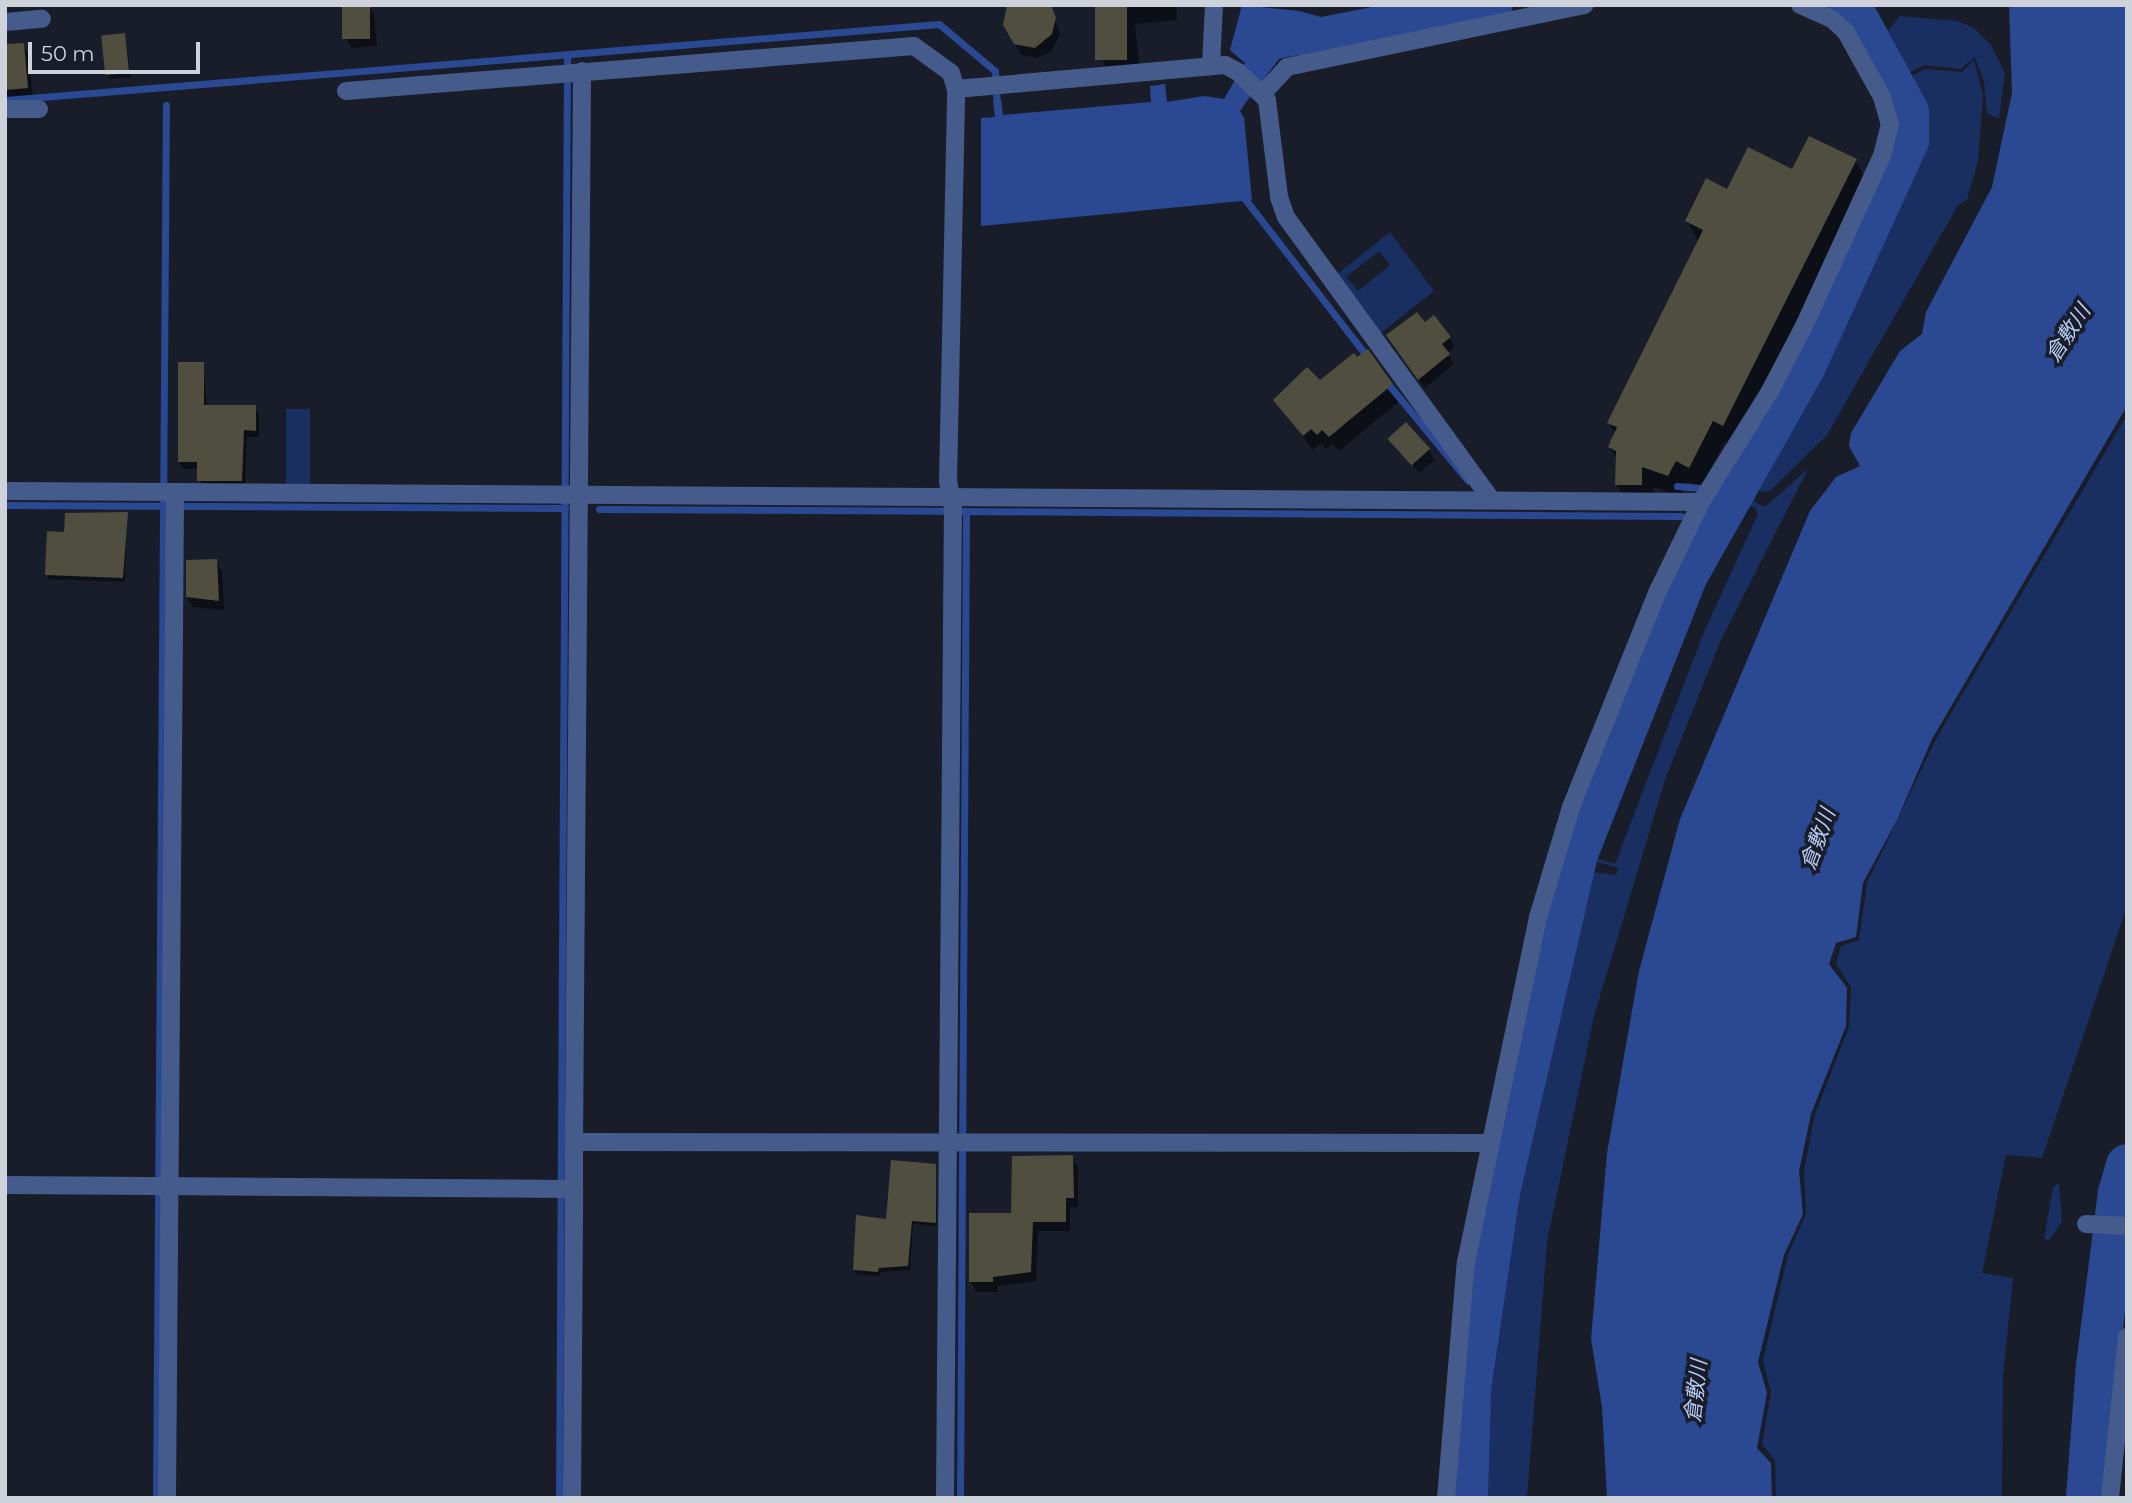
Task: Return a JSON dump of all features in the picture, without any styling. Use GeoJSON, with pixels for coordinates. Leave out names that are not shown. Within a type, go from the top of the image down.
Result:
{"type":"FeatureCollection","features":[{"type":"Feature","properties":{"kind":"street"},"geometry":{"type":"LineString","coordinates":[[1211,66],[1214,5]]}},
{"type":"Feature","properties":{"kind":"street"},"geometry":{"type":"LineString","coordinates":[[1260,90],[1287,67],[1585,5]]}},
{"type":"Feature","properties":{"kind":"street"},"geometry":{"type":"LineString","coordinates":[[1446,1498],[1455,1352],[1489,1143],[1538,918],[1571,807],[1658,591],[1701,502],[1770,391],[1804,326],[1882,156],[1890,125],[1882,97],[1846,32],[1832,19],[1800,5]]}},
{"type":"Feature","properties":{"kind":"street"},"geometry":{"type":"LineString","coordinates":[[5,22],[42,19]]}},
{"type":"Feature","properties":{"kind":"street"},"geometry":{"type":"LineString","coordinates":[[346,91],[914,46],[951,73],[956,89],[951,498],[958,1139],[945,1498]]}},
{"type":"Feature","properties":{"kind":"street"},"geometry":{"type":"LineString","coordinates":[[956,89],[1224,65],[1238,72],[1260,90],[1279,197],[1286,216],[1491,499]]}},
{"type":"Feature","properties":{"kind":"street"},"geometry":{"type":"LineString","coordinates":[[572,1498],[564,1189],[575,1142],[570,497],[573,72]]}},
{"type":"Feature","properties":{"kind":"street"},"geometry":{"type":"LineString","coordinates":[[5,109],[39,109]]}},
{"type":"Feature","properties":{"kind":"street"},"geometry":{"type":"LineString","coordinates":[[5,491],[170,498],[1491,499],[1701,502]]}},
{"type":"Feature","properties":{"kind":"street"},"geometry":{"type":"LineString","coordinates":[[167,1498],[161,1186],[170,498]]}},
{"type":"Feature","properties":{"kind":"street"},"geometry":{"type":"LineString","coordinates":[[575,1142],[958,1139],[1489,1143]]}},
{"type":"Feature","properties":{"kind":"street"},"geometry":{"type":"LineString","coordinates":[[5,1185],[564,1189]]}},
{"type":"Feature","properties":{"kind":"street"},"geometry":{"type":"LineString","coordinates":[[2089,1224],[2127,1226]]}},
{"type":"Feature","properties":{"kind":"street"},"geometry":{"type":"LineString","coordinates":[[2110,1498],[2127,1337]]}},
{"type":"Feature","properties":{"kind":"shaded area"},"geometry":{"type":"Polygon","coordinates":[[[1900,16],[1956,21],[1973,27],[1991,45],[2005,73],[1999,119],[1987,113],[1984,81],[1975,57],[1960,69],[1924,65],[1904,76],[1888,31],[1900,16]]]}},
{"type":"Feature","properties":{"kind":"shaded area"},"geometry":{"type":"Polygon","coordinates":[[[1974,60],[1983,95],[1978,161],[1967,200],[1958,205],[1827,435],[1770,491],[1762,492],[1748,484],[1802,397],[1909,171],[1920,135],[1917,105],[1905,80],[1925,69],[1962,72],[1974,60]]]}},
{"type":"Feature","properties":{"kind":"shaded area"},"geometry":{"type":"Polygon","coordinates":[[[1390,232],[1434,291],[1377,336],[1336,275],[1390,232]],[[1379,251],[1346,277],[1358,291],[1390,265],[1379,251]]]}},
{"type":"Feature","properties":{"kind":"shaded area"},"geometry":{"type":"Polygon","coordinates":[[[286,409],[310,409],[310,488],[286,488],[286,409]]]}},
{"type":"Feature","properties":{"kind":"shaded area"},"geometry":{"type":"Polygon","coordinates":[[[2127,415],[2127,906],[2042,1158],[2006,1155],[1982,1273],[2013,1278],[2003,1377],[2002,1498],[1776,1498],[1775,1461],[1762,1444],[1771,1392],[1763,1360],[1788,1255],[1806,1214],[1804,1171],[1815,1114],[1849,1027],[1851,987],[1836,964],[1841,946],[1859,940],[1867,883],[1936,739],[2127,415]]]}},
{"type":"Feature","properties":{"kind":"shaded area"},"geometry":{"type":"Polygon","coordinates":[[[1808,469],[1720,642],[1665,780],[1594,1016],[1547,1242],[1527,1498],[1479,1498],[1483,1382],[1494,1281],[1560,957],[1584,871],[1616,875],[1618,868],[1591,860],[1658,674],[1743,496],[1765,507],[1808,469]],[[1742,504],[1661,675],[1594,858],[1615,864],[1704,632],[1758,514],[1755,508],[1742,504]]]}},
{"type":"Feature","properties":{"kind":"shaded area"},"geometry":{"type":"Polygon","coordinates":[[[2059,1183],[2062,1222],[2049,1240],[2044,1239],[2053,1187],[2059,1183]]]}},
{"type":"Feature","properties":{"kind":"water"},"geometry":{"type":"Polygon","coordinates":[[[1242,5],[1299,11],[1343,23],[1365,20],[1368,40],[1279,59],[1249,98],[1240,111],[1244,118],[1252,200],[981,226],[981,118],[995,117],[993,100],[1001,99],[1003,115],[1151,102],[1150,86],[1165,84],[1167,102],[1204,96],[1224,99],[1245,63],[1230,50],[1242,5]]]}},
{"type":"Feature","properties":{"kind":"water","name":"倉敷川"},"geometry":{"type":"Polygon","coordinates":[[[2009,5],[2127,5],[2127,406],[1932,739],[1897,820],[1863,883],[1856,937],[1836,943],[1829,964],[1847,988],[1846,1026],[1811,1114],[1799,1171],[1803,1214],[1784,1255],[1758,1362],[1767,1393],[1757,1448],[1771,1463],[1772,1498],[1607,1498],[1602,1407],[1591,1339],[1607,1153],[1639,971],[1680,819],[1810,511],[1836,477],[1860,466],[1849,446],[1851,433],[1900,351],[1922,334],[1926,312],[1992,187],[2012,93],[2009,5]]]}},
{"type":"Feature","properties":{"kind":"building"},"geometry":{"type":"Polygon","coordinates":[[[342,5],[370,5],[370,39],[342,39],[342,5]]]}},
{"type":"Feature","properties":{"kind":"building"},"geometry":{"type":"Polygon","coordinates":[[[1007,5],[1051,5],[1056,18],[1052,34],[1035,48],[1014,44],[1003,25],[1007,5]]]}},
{"type":"Feature","properties":{"kind":"building"},"geometry":{"type":"Polygon","coordinates":[[[1095,5],[1127,5],[1127,60],[1095,60],[1095,5]]]}},
{"type":"Feature","properties":{"kind":"building"},"geometry":{"type":"Polygon","coordinates":[[[125,33],[129,73],[105,75],[101,36],[125,33]]]}},
{"type":"Feature","properties":{"kind":"building"},"geometry":{"type":"Polygon","coordinates":[[[24,43],[28,88],[5,90],[5,44],[24,43]]]}},
{"type":"Feature","properties":{"kind":"building"},"geometry":{"type":"Polygon","coordinates":[[[1809,136],[1857,159],[1723,426],[1713,421],[1689,468],[1676,461],[1668,476],[1642,467],[1642,485],[1615,485],[1616,451],[1608,447],[1617,427],[1607,423],[1703,230],[1685,221],[1706,178],[1727,189],[1748,147],[1792,169],[1809,136]]]}},
{"type":"Feature","properties":{"kind":"building"},"geometry":{"type":"Polygon","coordinates":[[[1417,312],[1425,322],[1434,315],[1451,337],[1442,344],[1450,354],[1418,380],[1386,335],[1417,312]]]}},
{"type":"Feature","properties":{"kind":"building"},"geometry":{"type":"Polygon","coordinates":[[[1368,349],[1393,384],[1329,437],[1322,430],[1317,435],[1311,429],[1303,436],[1273,400],[1307,367],[1320,380],[1354,353],[1357,357],[1368,349]]]}},
{"type":"Feature","properties":{"kind":"building"},"geometry":{"type":"Polygon","coordinates":[[[178,362],[204,362],[204,405],[256,405],[256,431],[244,430],[242,481],[197,481],[197,462],[178,462],[178,362]]]}},
{"type":"Feature","properties":{"kind":"building"},"geometry":{"type":"Polygon","coordinates":[[[1406,422],[1430,449],[1412,465],[1387,439],[1406,422]]]}},
{"type":"Feature","properties":{"kind":"building"},"geometry":{"type":"Polygon","coordinates":[[[128,512],[123,578],[45,575],[47,531],[64,532],[65,513],[128,512]]]}},
{"type":"Feature","properties":{"kind":"building"},"geometry":{"type":"Polygon","coordinates":[[[217,559],[219,601],[186,597],[186,560],[217,559]]]}},
{"type":"Feature","properties":{"kind":"building"},"geometry":{"type":"Polygon","coordinates":[[[1073,1155],[1074,1198],[1066,1198],[1066,1222],[1033,1222],[1031,1272],[993,1277],[993,1282],[969,1282],[969,1213],[1011,1213],[1012,1156],[1073,1155]]]}},
{"type":"Feature","properties":{"kind":"building"},"geometry":{"type":"Polygon","coordinates":[[[891,1160],[936,1164],[936,1223],[912,1221],[908,1266],[879,1268],[878,1272],[853,1270],[856,1215],[886,1219],[891,1160]]]}},
{"type":"Feature","properties":{"kind":"waterway"},"geometry":{"type":"LineString","coordinates":[[1312,40],[1492,5]]}},
{"type":"Feature","properties":{"kind":"waterway"},"geometry":{"type":"LineString","coordinates":[[1467,1498],[1470,1389],[1499,1192],[1577,854],[1686,577],[1804,368],[1908,141],[1908,112],[1850,5]]}},
{"type":"Feature","properties":{"kind":"waterway"},"geometry":{"type":"LineString","coordinates":[[5,100],[939,24],[995,71],[997,106]]}},
{"type":"Feature","properties":{"kind":"waterway"},"geometry":{"type":"LineString","coordinates":[[559,1498],[567,55]]}},
{"type":"Feature","properties":{"kind":"waterway"},"geometry":{"type":"LineString","coordinates":[[156,1498],[166,105]]}},
{"type":"Feature","properties":{"kind":"waterway"},"geometry":{"type":"LineString","coordinates":[[1241,194],[1369,359]]}},
{"type":"Feature","properties":{"kind":"waterway"},"geometry":{"type":"LineString","coordinates":[[1384,379],[1468,481]]}},
{"type":"Feature","properties":{"kind":"waterway"},"geometry":{"type":"LineString","coordinates":[[1677,486],[1700,488]]}},
{"type":"Feature","properties":{"kind":"waterway"},"geometry":{"type":"LineString","coordinates":[[1717,498],[1726,503]]}},
{"type":"Feature","properties":{"kind":"waterway"},"geometry":{"type":"LineString","coordinates":[[5,505],[565,508]]}},
{"type":"Feature","properties":{"kind":"waterway"},"geometry":{"type":"LineString","coordinates":[[599,509],[943,511]]}},
{"type":"Feature","properties":{"kind":"waterway"},"geometry":{"type":"LineString","coordinates":[[963,511],[1681,516]]}},
{"type":"Feature","properties":{"kind":"waterway"},"geometry":{"type":"LineString","coordinates":[[960,1498],[966,513]]}},
{"type":"Feature","properties":{"kind":"waterway"},"geometry":{"type":"LineString","coordinates":[[1700,527],[1709,533]]}},
{"type":"Feature","properties":{"kind":"waterway"},"geometry":{"type":"LineString","coordinates":[[2087,1498],[2097,1366],[2119,1193],[2127,1165]]}},
{"type":"Feature","properties":{"kind":"waterway"},"geometry":{"type":"LineString","coordinates":[[2117,1209],[2127,1211]]}}]}
